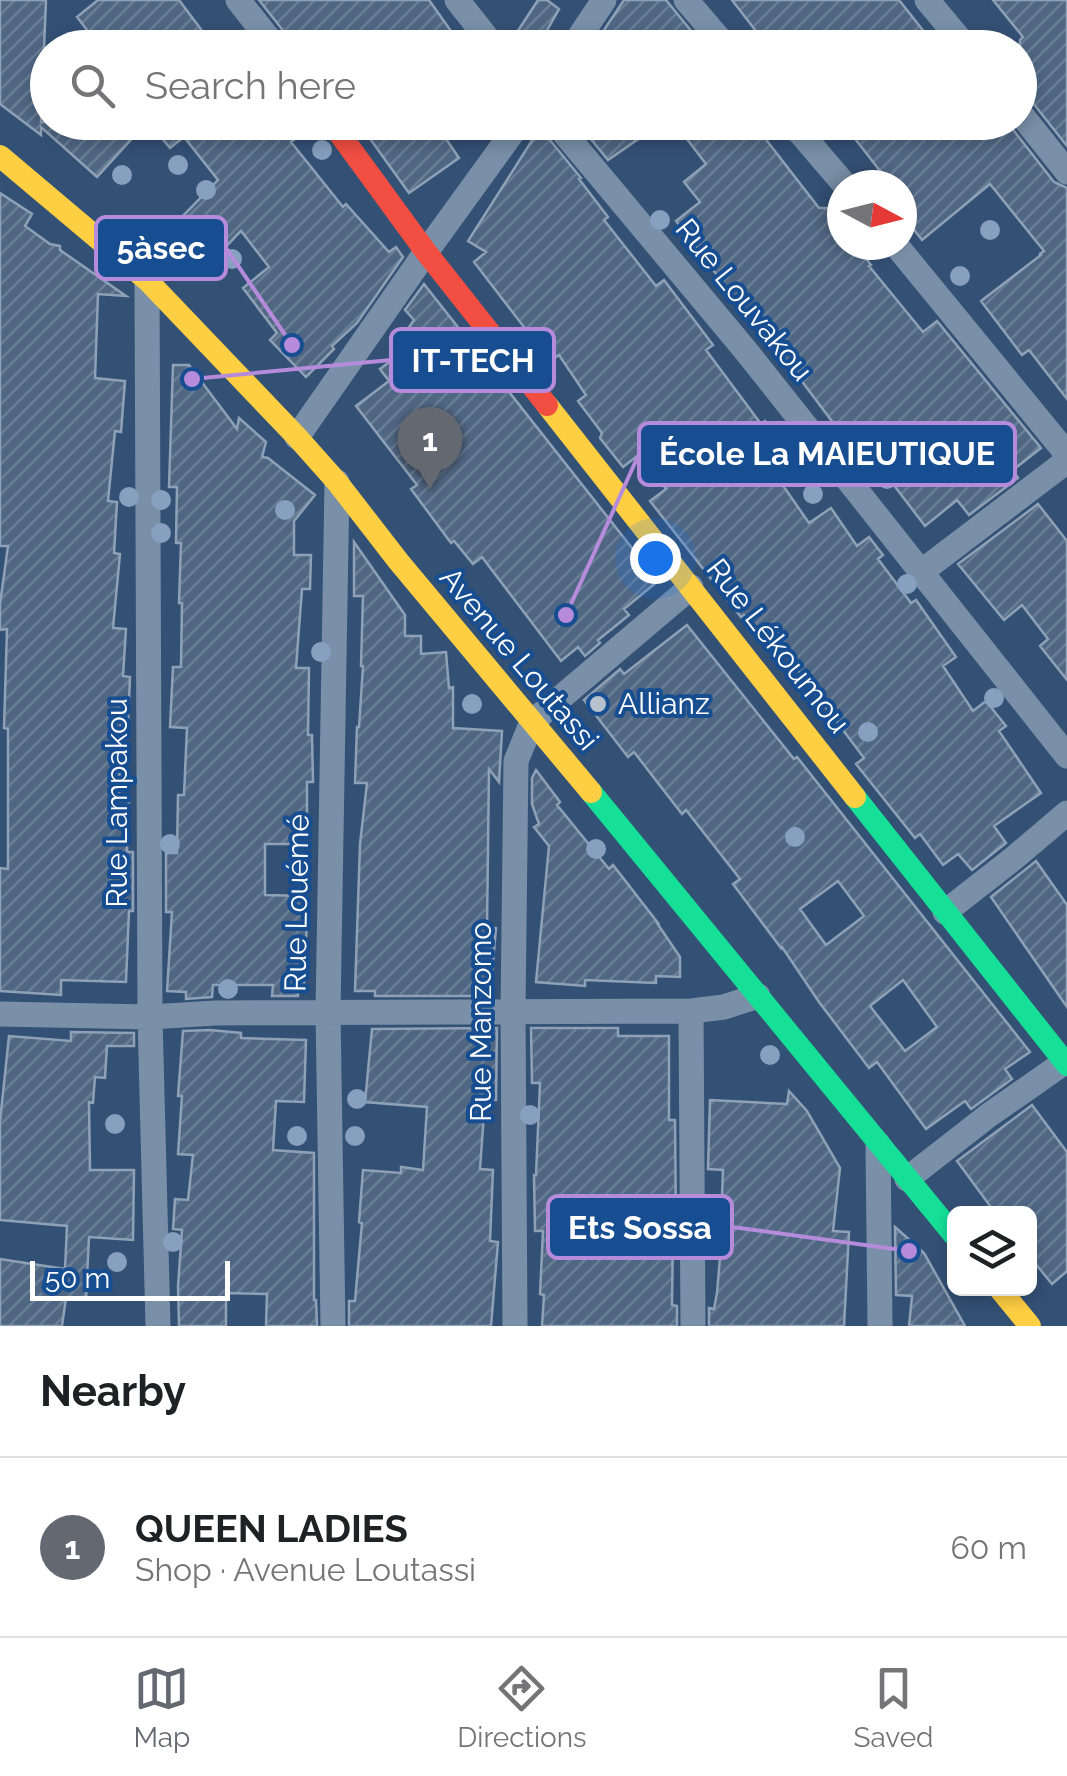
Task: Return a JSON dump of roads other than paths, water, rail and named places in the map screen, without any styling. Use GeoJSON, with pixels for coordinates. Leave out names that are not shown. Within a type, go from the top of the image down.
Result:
{"type":"FeatureCollection","features":[{"type":"Feature","properties":{"kind":"main road","name":"Rue Lékoumou"},"geometry":{"type":"LineString","coordinates":[[344,140],[426,252],[1066,1064]]}},
{"type":"Feature","properties":{"kind":"main road","name":"Avenue Loutassi"},"geometry":{"type":"LineString","coordinates":[[0,156],[147,280],[337,482],[947,1228]]}},
{"type":"Feature","properties":{"kind":"main road"},"geometry":{"type":"LineString","coordinates":[[1006,1296],[1030,1326]]}},
{"type":"Feature","properties":{"kind":"street"},"geometry":{"type":"LineString","coordinates":[[238,0],[262,30]]}},
{"type":"Feature","properties":{"kind":"street"},"geometry":{"type":"LineString","coordinates":[[457,0],[481,30]]}},
{"type":"Feature","properties":{"kind":"street"},"geometry":{"type":"LineString","coordinates":[[584,30],[604,0]]}},
{"type":"Feature","properties":{"kind":"street"},"geometry":{"type":"LineString","coordinates":[[686,0],[712,30]]}},
{"type":"Feature","properties":{"kind":"street"},"geometry":{"type":"LineString","coordinates":[[927,0],[952,30]]}},
{"type":"Feature","properties":{"kind":"street"},"geometry":{"type":"LineString","coordinates":[[1037,134],[1067,172]]}},
{"type":"Feature","properties":{"kind":"street"},"geometry":{"type":"LineString","coordinates":[[297,437],[507,140]]}},
{"type":"Feature","properties":{"kind":"street","name":"Rue Louvakou"},"geometry":{"type":"LineString","coordinates":[[570,140],[746,351],[1067,756]]}},
{"type":"Feature","properties":{"kind":"street"},"geometry":{"type":"LineString","coordinates":[[807,140],[832,170]]}},
{"type":"Feature","properties":{"kind":"street"},"geometry":{"type":"LineString","coordinates":[[908,260],[1067,457],[920,572]]}},
{"type":"Feature","properties":{"kind":"street","name":"Rue Lampakou"},"geometry":{"type":"LineString","coordinates":[[147,280],[150,1017],[158,1326]]}},
{"type":"Feature","properties":{"kind":"street","name":"Rue Louémé"},"geometry":{"type":"LineString","coordinates":[[333,1326],[328,1012],[337,482]]}},
{"type":"Feature","properties":{"kind":"street"},"geometry":{"type":"LineString","coordinates":[[532,722],[691,588]]}},
{"type":"Feature","properties":{"kind":"street","name":"Rue Manzomo"},"geometry":{"type":"LineString","coordinates":[[515,1326],[516,761],[532,722]]}},
{"type":"Feature","properties":{"kind":"street"},"geometry":{"type":"LineString","coordinates":[[944,912],[1067,813]]}},
{"type":"Feature","properties":{"kind":"street"},"geometry":{"type":"LineString","coordinates":[[0,1014],[150,1017],[215,1013],[691,1011],[724,1007],[758,996]]}},
{"type":"Feature","properties":{"kind":"street"},"geometry":{"type":"LineString","coordinates":[[691,1011],[693,1326]]}},
{"type":"Feature","properties":{"kind":"street"},"geometry":{"type":"LineString","coordinates":[[907,1179],[989,1115],[1066,1064]]}},
{"type":"Feature","properties":{"kind":"street"},"geometry":{"type":"LineString","coordinates":[[878,1144],[880,1326]]}},
{"type":"Feature","properties":{"kind":"place","name":"5àsec"},"geometry":{"type":"Point","coordinates":[292,345]}},
{"type":"Feature","properties":{"kind":"place","name":"IT-TECH"},"geometry":{"type":"Point","coordinates":[192,379]}},
{"type":"Feature","properties":{"kind":"place","name":"QUEEN LADIES"},"geometry":{"type":"Point","coordinates":[430,489]}},
{"type":"Feature","properties":{"kind":"place","name":"École La MAIEUTIQUE"},"geometry":{"type":"Point","coordinates":[566,615]}},
{"type":"Feature","properties":{"kind":"place","name":"Allianz"},"geometry":{"type":"Point","coordinates":[598,704]}},
{"type":"Feature","properties":{"kind":"place","name":"Ets Sossa"},"geometry":{"type":"Point","coordinates":[909,1251]}}]}
